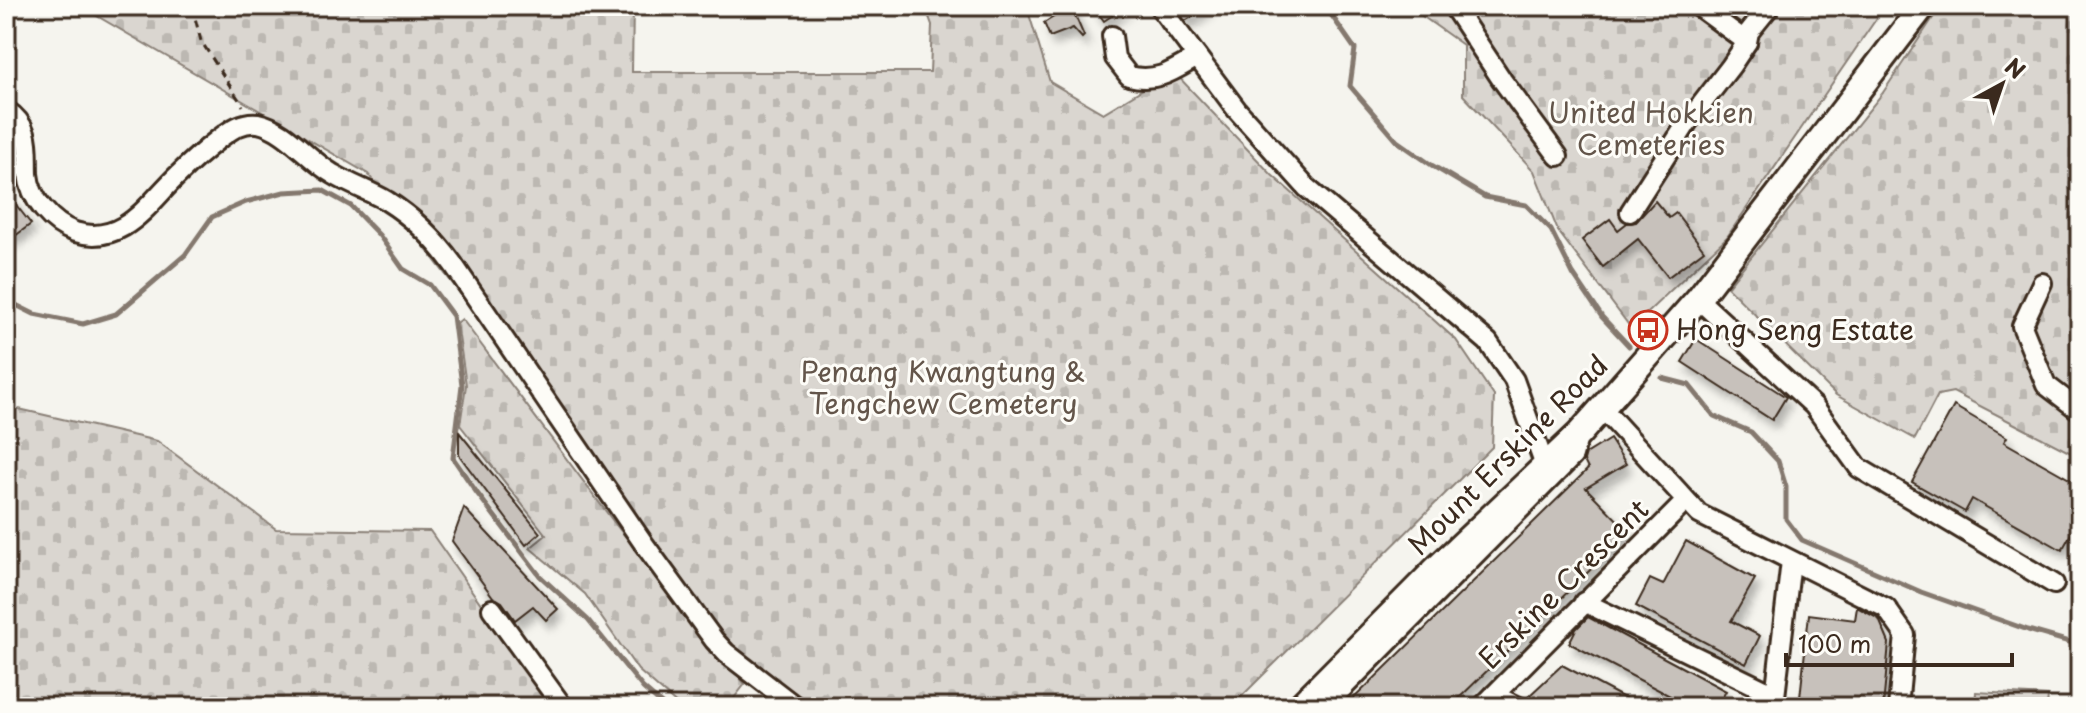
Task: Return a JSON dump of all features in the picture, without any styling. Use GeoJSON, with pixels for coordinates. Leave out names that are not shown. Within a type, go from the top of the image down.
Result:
{"type":"FeatureCollection","features":[{"type":"Feature","properties":{"kind":"main road","name":"Mount Erskine Road"},"geometry":{"type":"LineString","coordinates":[[1316,705],[1436,569],[1579,434],[1698,299],[1923,6]]}},
{"type":"Feature","properties":{"kind":"street"},"geometry":{"type":"LineString","coordinates":[[1159,6],[1237,110],[1307,188],[1488,342],[1514,380],[1545,466]]}},
{"type":"Feature","properties":{"kind":"street"},"geometry":{"type":"LineString","coordinates":[[1453,6],[1558,156]]}},
{"type":"Feature","properties":{"kind":"street"},"geometry":{"type":"LineString","coordinates":[[1698,6],[1747,42]]}},
{"type":"Feature","properties":{"kind":"street"},"geometry":{"type":"LineString","coordinates":[[1630,212],[1687,123],[1770,6]]}},
{"type":"Feature","properties":{"kind":"street"},"geometry":{"type":"LineString","coordinates":[[1112,36],[1115,58],[1129,76],[1137,78],[1160,77],[1197,57]]}},
{"type":"Feature","properties":{"kind":"street"},"geometry":{"type":"LineString","coordinates":[[6,110],[23,126],[29,138],[28,175],[38,201],[57,223],[84,234],[112,232],[134,221],[179,173],[216,141],[234,127],[254,123],[274,130],[328,172],[388,202],[424,228],[439,245],[644,544],[714,640],[726,653],[796,707]]}},
{"type":"Feature","properties":{"kind":"street"},"geometry":{"type":"LineString","coordinates":[[2042,283],[2022,326],[2046,385],[2080,411]]}},
{"type":"Feature","properties":{"kind":"street"},"geometry":{"type":"LineString","coordinates":[[1698,299],[1814,406],[1859,468],[2054,584]]}},
{"type":"Feature","properties":{"kind":"street"},"geometry":{"type":"LineString","coordinates":[[1602,408],[1702,517],[1886,608],[1905,635],[1898,707]]}},
{"type":"Feature","properties":{"kind":"street"},"geometry":{"type":"LineString","coordinates":[[1316,705],[1573,456],[1579,434]]}},
{"type":"Feature","properties":{"kind":"street","name":"Erskine Crescent"},"geometry":{"type":"LineString","coordinates":[[1488,701],[1686,501]]}},
{"type":"Feature","properties":{"kind":"street"},"geometry":{"type":"LineString","coordinates":[[1584,602],[1775,701],[1791,561]]}},
{"type":"Feature","properties":{"kind":"street"},"geometry":{"type":"LineString","coordinates":[[492,609],[563,707]]}},
{"type":"Feature","properties":{"kind":"street"},"geometry":{"type":"LineString","coordinates":[[1488,701],[1519,707]]}},
{"type":"Feature","properties":{"kind":"path"},"geometry":{"type":"LineString","coordinates":[[192,6],[201,41],[254,123]]}},
{"type":"Feature","properties":{"kind":"green space","name":"Penang Kwangtung & Tengchew Cemetery"},"geometry":{"type":"Polygon","coordinates":[[[80,6],[633,6],[632,72],[930,72],[932,25],[925,6],[1038,6],[1029,14],[1050,82],[1103,113],[1173,71],[1272,175],[1456,340],[1494,396],[1492,447],[1231,707],[812,707],[734,648],[368,174],[80,6]]]}},
{"type":"Feature","properties":{"kind":"green space","name":"United Hokkien Cemeteries"},"geometry":{"type":"Polygon","coordinates":[[[1408,6],[1885,6],[1727,237],[1631,328],[1558,231],[1534,171],[1463,95],[1463,45],[1408,6]]]}},
{"type":"Feature","properties":{"kind":"green space"},"geometry":{"type":"Polygon","coordinates":[[[1941,6],[2080,6],[2080,474],[2076,471],[2073,454],[1953,392],[1938,395],[1915,439],[1836,395],[1727,287],[1882,94],[1941,6]]]}},
{"type":"Feature","properties":{"kind":"green space"},"geometry":{"type":"Polygon","coordinates":[[[462,319],[616,525],[745,684],[727,707],[680,707],[638,670],[585,594],[530,548],[546,535],[460,425],[466,385],[457,323],[462,319]]]}},
{"type":"Feature","properties":{"kind":"green space"},"geometry":{"type":"Polygon","coordinates":[[[6,406],[157,441],[276,529],[430,531],[553,707],[6,707],[6,406]]]}},
{"type":"Feature","properties":{"kind":"green space"},"geometry":{"type":"Polygon","coordinates":[[[1976,692],[2048,696],[2047,707],[1975,707],[1976,692]]]}},
{"type":"Feature","properties":{"kind":"building"},"geometry":{"type":"Polygon","coordinates":[[[1054,6],[1071,6],[1084,36],[1082,38],[1073,28],[1050,37],[1044,23],[1060,13],[1054,6]]]}},
{"type":"Feature","properties":{"kind":"building"},"geometry":{"type":"Polygon","coordinates":[[[1093,6],[1126,6],[1104,21],[1093,6]]]}},
{"type":"Feature","properties":{"kind":"building"},"geometry":{"type":"Polygon","coordinates":[[[1176,6],[1209,6],[1185,21],[1176,6]]]}},
{"type":"Feature","properties":{"kind":"building"},"geometry":{"type":"Polygon","coordinates":[[[6,192],[31,224],[11,239],[6,233],[6,192]]]}},
{"type":"Feature","properties":{"kind":"building"},"geometry":{"type":"Polygon","coordinates":[[[1655,201],[1669,218],[1676,213],[1704,250],[1668,277],[1638,239],[1603,267],[1582,240],[1610,219],[1618,230],[1627,223],[1636,222],[1655,201]]]}},
{"type":"Feature","properties":{"kind":"building"},"geometry":{"type":"Polygon","coordinates":[[[1696,339],[1786,397],[1772,420],[1682,362],[1696,339]]]}},
{"type":"Feature","properties":{"kind":"building"},"geometry":{"type":"Polygon","coordinates":[[[1954,406],[2007,437],[2004,442],[2080,485],[2080,518],[2062,550],[1972,499],[1965,512],[1912,482],[1954,406]]]}},
{"type":"Feature","properties":{"kind":"building"},"geometry":{"type":"Polygon","coordinates":[[[459,432],[540,533],[526,545],[459,455],[459,432]]]}},
{"type":"Feature","properties":{"kind":"building"},"geometry":{"type":"Polygon","coordinates":[[[1610,439],[1626,464],[1586,488],[1629,532],[1450,707],[1345,707],[1588,469],[1584,461],[1586,454],[1610,439]]]}},
{"type":"Feature","properties":{"kind":"building"},"geometry":{"type":"Polygon","coordinates":[[[464,508],[558,609],[546,620],[533,606],[515,620],[502,602],[493,597],[452,541],[464,508]]]}},
{"type":"Feature","properties":{"kind":"building"},"geometry":{"type":"Polygon","coordinates":[[[1686,541],[1755,579],[1731,621],[1760,636],[1746,664],[1636,606],[1650,579],[1663,585],[1686,541]]]}},
{"type":"Feature","properties":{"kind":"building"},"geometry":{"type":"Polygon","coordinates":[[[1857,607],[1879,619],[1889,643],[1883,707],[1799,707],[1809,614],[1855,620],[1857,607]]]}},
{"type":"Feature","properties":{"kind":"building"},"geometry":{"type":"Polygon","coordinates":[[[1588,617],[1726,691],[1717,707],[1691,707],[1569,643],[1576,629],[1588,617]]]}},
{"type":"Feature","properties":{"kind":"building"},"geometry":{"type":"Polygon","coordinates":[[[1562,665],[1641,707],[1554,707],[1529,696],[1562,665]]]}},
{"type":"Feature","properties":{"kind":"waterway"},"geometry":{"type":"LineString","coordinates":[[1331,6],[1330,13],[1355,49],[1350,86],[1397,141],[1485,197],[1526,205],[1551,230],[1573,274],[1602,317],[1629,346]]}},
{"type":"Feature","properties":{"kind":"waterway"},"geometry":{"type":"LineString","coordinates":[[6,300],[34,314],[83,324],[116,314],[185,255],[212,217],[246,202],[284,192],[322,190],[351,206],[379,235],[403,269],[430,285],[453,316],[462,385],[453,458],[540,576],[588,620],[643,688],[665,707]]}},
{"type":"Feature","properties":{"kind":"waterway"},"geometry":{"type":"LineString","coordinates":[[1662,378],[1689,385],[1714,416],[1751,432],[1778,461],[1786,487],[1786,519],[1802,540],[1921,592],[2080,645]]}},
{"type":"Feature","properties":{"kind":"place","name":"Hong Seng Estate"},"geometry":{"type":"Point","coordinates":[1648,330]}}]}
